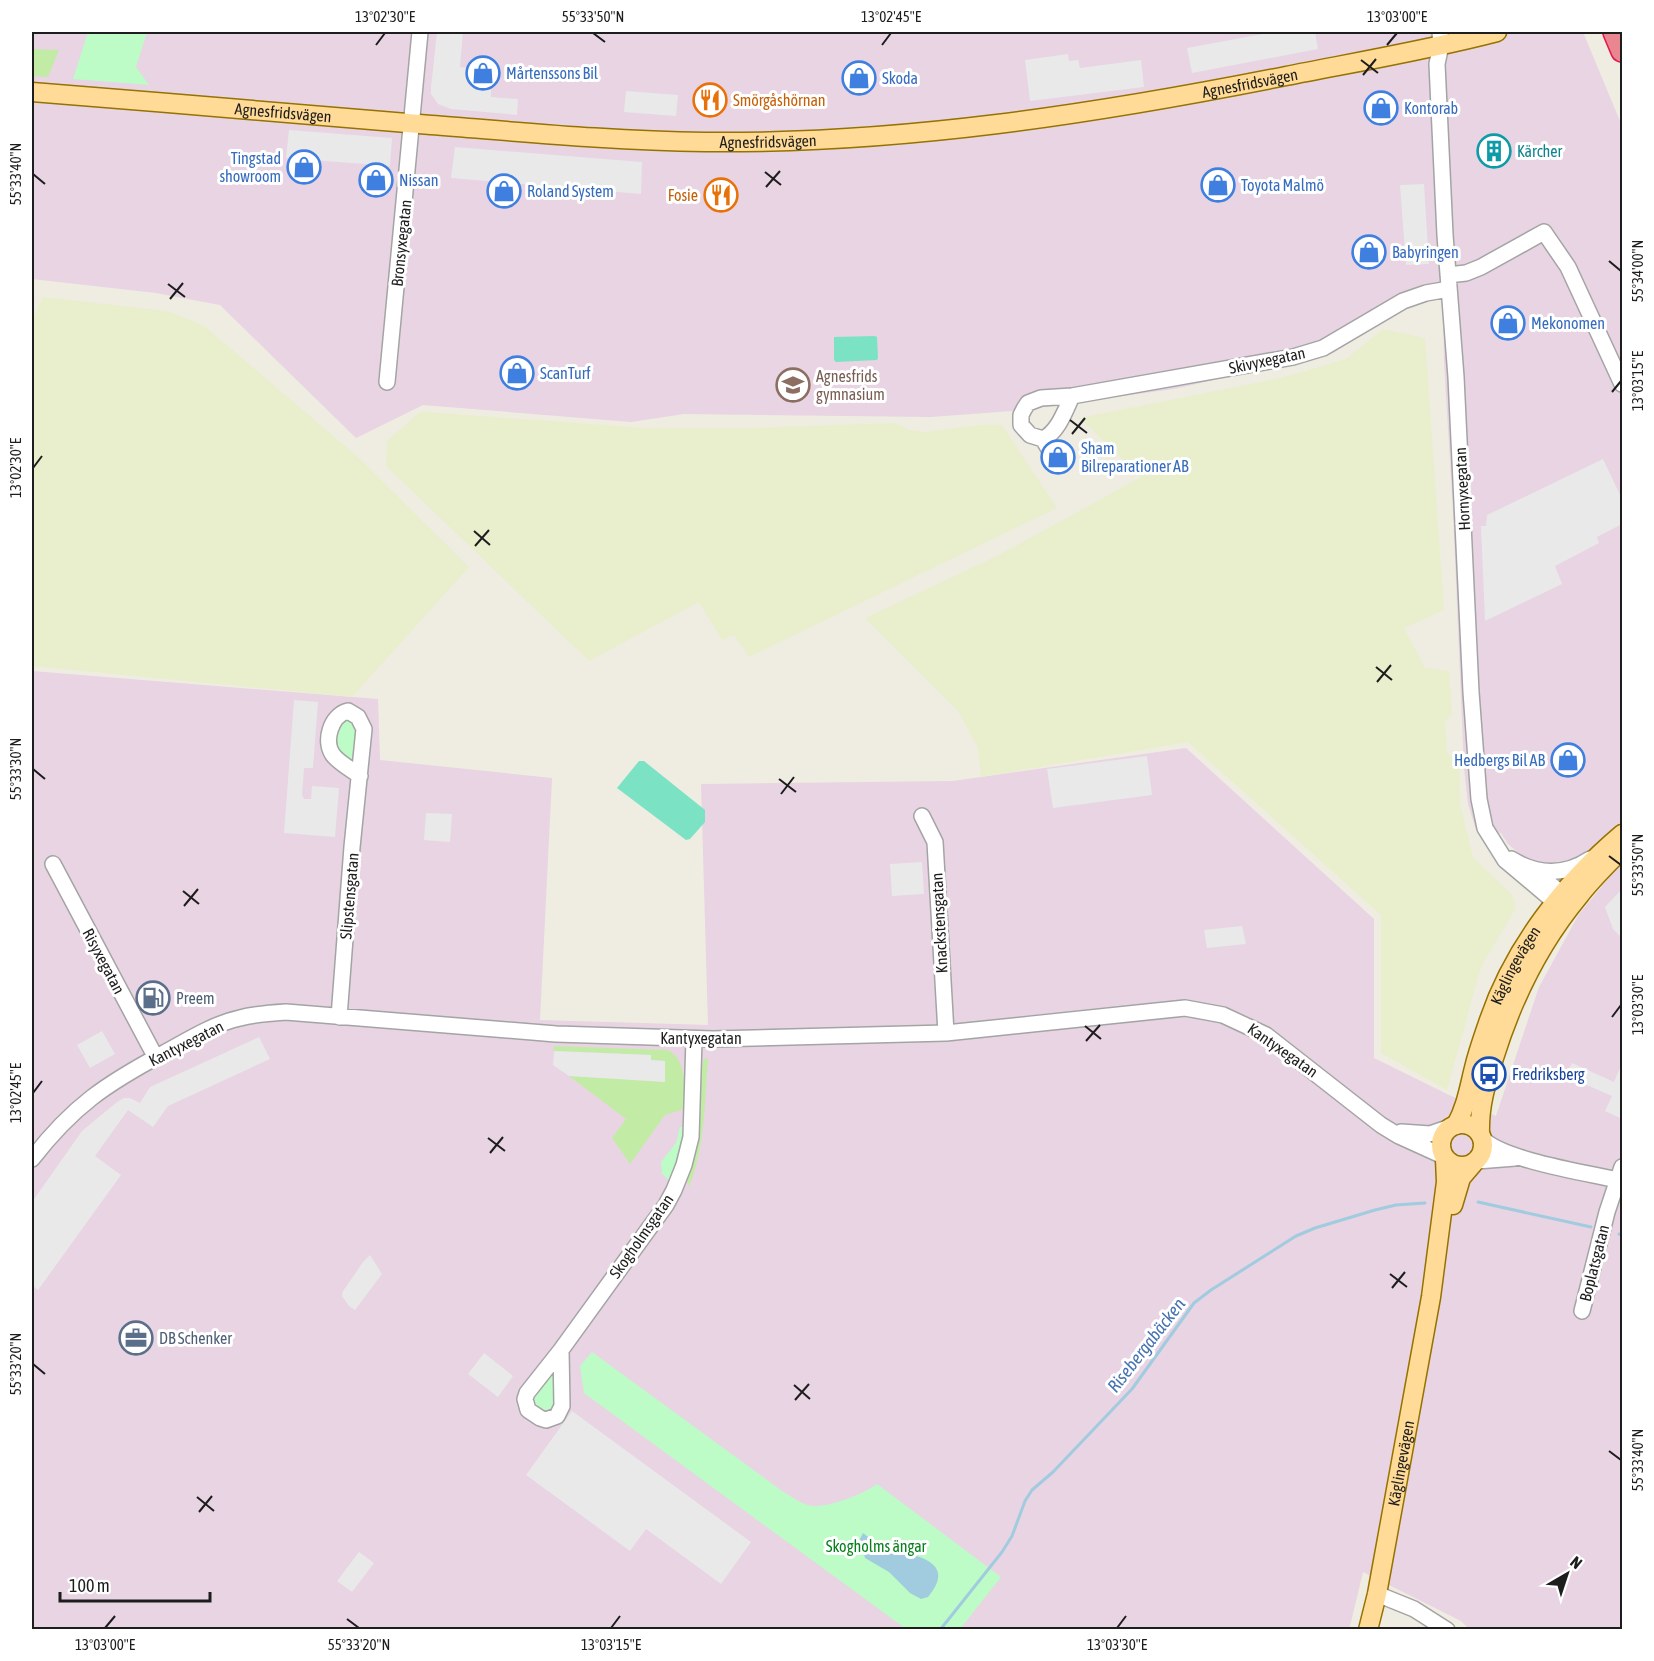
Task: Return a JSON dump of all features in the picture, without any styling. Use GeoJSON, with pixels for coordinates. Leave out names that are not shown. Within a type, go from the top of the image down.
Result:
{"type":"FeatureCollection","features":[{"type":"Feature","properties":{"kind":"highway"},"geometry":{"type":"LineString","coordinates":[[1614,32],[1623,51]]}},
{"type":"Feature","properties":{"kind":"main road","name":"Agnesfridsvägen"},"geometry":{"type":"LineString","coordinates":[[32,92],[621,139],[705,142],[834,139],[1110,110],[1210,92],[1441,38],[1497,32]]}},
{"type":"Feature","properties":{"kind":"main road","name":"Käglingevägen"},"geometry":{"type":"LineString","coordinates":[[1453,1126],[1463,1112],[1474,1065],[1500,991],[1527,941],[1614,849],[1623,834]]}},
{"type":"Feature","properties":{"kind":"main road","name":"Käglingevägen"},"geometry":{"type":"LineString","coordinates":[[1481,1137],[1481,1099],[1504,1025],[1565,903]]}},
{"type":"Feature","properties":{"kind":"main road"},"geometry":{"type":"LineString","coordinates":[[1453,1126],[1471,1126],[1481,1137],[1483,1152],[1475,1163],[1460,1167],[1444,1158],[1442,1137],[1453,1126]]}},
{"type":"Feature","properties":{"kind":"main road","name":"Käglingevägen"},"geometry":{"type":"LineString","coordinates":[[1431,1297],[1446,1182],[1444,1158]]}},
{"type":"Feature","properties":{"kind":"main road","name":"Käglingevägen"},"geometry":{"type":"LineString","coordinates":[[1368,1629],[1377,1594],[1431,1297],[1457,1185],[1466,1171],[1475,1163]]}},
{"type":"Feature","properties":{"kind":"street","name":"Bronsyxegatan"},"geometry":{"type":"LineString","coordinates":[[387,382],[420,32]]}},
{"type":"Feature","properties":{"kind":"street","name":"Hornyxegatan"},"geometry":{"type":"LineString","coordinates":[[1441,38],[1437,64],[1479,800],[1485,828],[1497,849],[1517,871],[1565,903]]}},
{"type":"Feature","properties":{"kind":"street","name":"Skivyxegatan"},"geometry":{"type":"LineString","coordinates":[[1053,456],[1042,439],[1030,435],[1021,425],[1021,415],[1024,409],[1034,400],[1072,396],[1293,357],[1323,348],[1403,301],[1426,293],[1481,267],[1544,232],[1568,267],[1623,384]]}},
{"type":"Feature","properties":{"kind":"street"},"geometry":{"type":"LineString","coordinates":[[1042,439],[1055,428],[1072,396]]}},
{"type":"Feature","properties":{"kind":"street","name":"Slipstensgatan"},"geometry":{"type":"LineString","coordinates":[[339,1017],[360,776]]}},
{"type":"Feature","properties":{"kind":"street","name":"Knackstensgatan"},"geometry":{"type":"LineString","coordinates":[[922,816],[934,842],[946,1033]]}},
{"type":"Feature","properties":{"kind":"street"},"geometry":{"type":"LineString","coordinates":[[1497,849],[1519,864],[1555,873],[1614,849]]}},
{"type":"Feature","properties":{"kind":"street","name":"Risyxegatan"},"geometry":{"type":"LineString","coordinates":[[52,864],[156,1058]]}},
{"type":"Feature","properties":{"kind":"street"},"geometry":{"type":"LineString","coordinates":[[1531,868],[1565,903]]}},
{"type":"Feature","properties":{"kind":"street","name":"Kantyxegatan"},"geometry":{"type":"LineString","coordinates":[[32,1159],[67,1117],[112,1082],[208,1030],[239,1018],[285,1012],[556,1034],[694,1039],[946,1033],[1185,1008],[1223,1014],[1266,1035],[1381,1125],[1444,1158]]}},
{"type":"Feature","properties":{"kind":"street","name":"Skogholmsgatan"},"geometry":{"type":"LineString","coordinates":[[561,1350],[666,1205],[674,1190],[684,1165],[691,1137],[694,1039]]}},
{"type":"Feature","properties":{"kind":"street","name":"Kantyxegatan"},"geometry":{"type":"LineString","coordinates":[[1381,1125],[1418,1135],[1430,1134],[1453,1126]]}},
{"type":"Feature","properties":{"kind":"street","name":"Boplatsgatan"},"geometry":{"type":"LineString","coordinates":[[1481,1137],[1488,1145],[1518,1157],[1620,1174],[1600,1239],[1582,1311]]}},
{"type":"Feature","properties":{"kind":"street","name":"Boplatsgatan"},"geometry":{"type":"LineString","coordinates":[[1475,1163],[1518,1157]]}},
{"type":"Feature","properties":{"kind":"street"},"geometry":{"type":"LineString","coordinates":[[1377,1594],[1414,1609],[1447,1629]]}},
{"type":"Feature","properties":{"kind":"shaded area"},"geometry":{"type":"Polygon","coordinates":[[[32,32],[1583,32],[1622,126],[1622,821],[1596,846],[1577,858],[1565,864],[1549,866],[1527,860],[1508,844],[1501,833],[1476,830],[1468,804],[1464,768],[1444,362],[1443,297],[1409,307],[1333,353],[1174,389],[1012,411],[931,417],[684,414],[631,422],[423,405],[356,438],[220,305],[156,293],[32,279],[32,32]]]}},
{"type":"Feature","properties":{"kind":"shaded area"},"geometry":{"type":"Polygon","coordinates":[[[437,32],[463,32],[460,67],[469,68],[467,82],[491,85],[491,97],[518,99],[517,115],[451,109],[438,104],[431,94],[437,32]]]}},
{"type":"Feature","properties":{"kind":"shaded area"},"geometry":{"type":"Polygon","coordinates":[[[1274,32],[1315,32],[1318,49],[1192,73],[1187,48],[1274,32]]]}},
{"type":"Feature","properties":{"kind":"shaded area"},"geometry":{"type":"Polygon","coordinates":[[[1068,54],[1069,61],[1078,60],[1080,68],[1141,60],[1144,87],[1030,101],[1025,60],[1068,54]]]}},
{"type":"Feature","properties":{"kind":"shaded area"},"geometry":{"type":"Polygon","coordinates":[[[626,91],[678,95],[676,116],[624,112],[626,91]]]}},
{"type":"Feature","properties":{"kind":"shaded area"},"geometry":{"type":"Polygon","coordinates":[[[289,130],[392,138],[390,166],[286,158],[289,130]]]}},
{"type":"Feature","properties":{"kind":"shaded area"},"geometry":{"type":"Polygon","coordinates":[[[455,147],[642,162],[641,194],[451,178],[455,147]]]}},
{"type":"Feature","properties":{"kind":"shaded area"},"geometry":{"type":"Polygon","coordinates":[[[1424,184],[1429,264],[1406,265],[1400,185],[1424,184]]]}},
{"type":"Feature","properties":{"kind":"shaded area"},"geometry":{"type":"Polygon","coordinates":[[[1603,459],[1622,499],[1622,524],[1597,537],[1599,543],[1555,566],[1562,584],[1485,621],[1481,526],[1486,526],[1487,515],[1603,459]]]}},
{"type":"Feature","properties":{"kind":"shaded area"},"geometry":{"type":"Polygon","coordinates":[[[32,671],[378,699],[380,760],[552,778],[540,1020],[708,1025],[701,784],[953,781],[1186,748],[1374,919],[1374,1058],[1496,1116],[1539,987],[1579,914],[1622,862],[1622,1629],[1469,1629],[1461,1621],[1363,1572],[1349,1630],[32,1629],[32,671]]]}},
{"type":"Feature","properties":{"kind":"shaded area"},"geometry":{"type":"Polygon","coordinates":[[[294,700],[318,702],[313,768],[304,768],[302,795],[304,799],[311,799],[312,786],[339,788],[335,837],[284,833],[294,700]]]}},
{"type":"Feature","properties":{"kind":"shaded area"},"geometry":{"type":"Polygon","coordinates":[[[1147,756],[1152,795],[1053,808],[1047,769],[1147,756]]]}},
{"type":"Feature","properties":{"kind":"shaded area"},"geometry":{"type":"Polygon","coordinates":[[[426,813],[452,814],[450,842],[424,840],[426,813]]]}},
{"type":"Feature","properties":{"kind":"shaded area"},"geometry":{"type":"Polygon","coordinates":[[[922,862],[924,894],[892,896],[890,864],[922,862]]]}},
{"type":"Feature","properties":{"kind":"shaded area"},"geometry":{"type":"Polygon","coordinates":[[[1622,889],[1622,938],[1613,929],[1605,907],[1622,889]]]}},
{"type":"Feature","properties":{"kind":"shaded area"},"geometry":{"type":"Polygon","coordinates":[[[1242,926],[1246,944],[1207,948],[1204,930],[1242,926]]]}},
{"type":"Feature","properties":{"kind":"shaded area"},"geometry":{"type":"Polygon","coordinates":[[[102,1031],[115,1054],[90,1068],[77,1045],[102,1031]]]}},
{"type":"Feature","properties":{"kind":"shaded area"},"geometry":{"type":"Polygon","coordinates":[[[259,1037],[270,1059],[168,1106],[153,1127],[128,1110],[95,1156],[121,1175],[38,1290],[32,1285],[32,1202],[82,1131],[124,1098],[140,1103],[150,1087],[259,1037]]]}},
{"type":"Feature","properties":{"kind":"shaded area"},"geometry":{"type":"Polygon","coordinates":[[[554,1051],[651,1055],[651,1060],[665,1061],[665,1082],[569,1076],[553,1065],[554,1051]]]}},
{"type":"Feature","properties":{"kind":"shaded area"},"geometry":{"type":"Polygon","coordinates":[[[1572,1063],[1614,1082],[1622,1063],[1622,1119],[1605,1111],[1612,1096],[1566,1076],[1572,1063]]]}},
{"type":"Feature","properties":{"kind":"shaded area"},"geometry":{"type":"Polygon","coordinates":[[[370,1255],[382,1274],[355,1310],[342,1296],[343,1291],[370,1255]]]}},
{"type":"Feature","properties":{"kind":"shaded area"},"geometry":{"type":"Polygon","coordinates":[[[484,1353],[513,1376],[498,1397],[468,1374],[484,1353]]]}},
{"type":"Feature","properties":{"kind":"shaded area"},"geometry":{"type":"Polygon","coordinates":[[[572,1411],[751,1542],[721,1584],[646,1529],[630,1551],[526,1475],[572,1411]]]}},
{"type":"Feature","properties":{"kind":"shaded area"},"geometry":{"type":"Polygon","coordinates":[[[359,1552],[374,1563],[352,1592],[337,1581],[359,1552]]]}},
{"type":"Feature","properties":{"kind":"green space"},"geometry":{"type":"Polygon","coordinates":[[[88,32],[147,32],[136,67],[149,85],[73,79],[88,32]]]}},
{"type":"Feature","properties":{"kind":"green space"},"geometry":{"type":"Polygon","coordinates":[[[32,49],[59,50],[48,77],[32,76],[32,49]]]}},
{"type":"Feature","properties":{"kind":"green space"},"geometry":{"type":"Polygon","coordinates":[[[43,297],[167,311],[203,325],[360,459],[469,567],[352,697],[32,666],[32,320],[43,297]]]}},
{"type":"Feature","properties":{"kind":"green space"},"geometry":{"type":"Polygon","coordinates":[[[1383,329],[1425,338],[1444,610],[1404,628],[1425,668],[1449,671],[1452,714],[1445,721],[1447,753],[1459,760],[1460,804],[1473,857],[1513,896],[1516,908],[1481,967],[1447,1090],[1381,1053],[1381,915],[1188,742],[981,777],[978,748],[958,711],[865,618],[999,555],[1141,477],[1080,418],[1281,378],[1346,359],[1383,329]]]}},
{"type":"Feature","properties":{"kind":"green space"},"geometry":{"type":"Polygon","coordinates":[[[834,337],[877,337],[877,360],[836,362],[834,360],[834,337]]]}},
{"type":"Feature","properties":{"kind":"green space"},"geometry":{"type":"Polygon","coordinates":[[[419,413],[645,428],[748,428],[894,423],[910,430],[924,432],[980,425],[1002,425],[1057,508],[749,657],[734,635],[722,640],[699,602],[589,661],[386,466],[387,441],[419,413]]]}},
{"type":"Feature","properties":{"kind":"green space"},"geometry":{"type":"Polygon","coordinates":[[[346,719],[353,721],[357,731],[354,764],[339,752],[336,743],[338,724],[346,719]]]}},
{"type":"Feature","properties":{"kind":"green space"},"geometry":{"type":"Polygon","coordinates":[[[639,761],[644,761],[705,810],[705,822],[690,839],[686,840],[617,788],[639,761]]]}},
{"type":"Feature","properties":{"kind":"green space"},"geometry":{"type":"Polygon","coordinates":[[[554,1046],[668,1050],[679,1060],[681,1067],[684,1083],[684,1109],[665,1115],[630,1164],[612,1138],[626,1119],[569,1076],[664,1081],[665,1061],[651,1060],[651,1055],[554,1051],[554,1046]]]}},
{"type":"Feature","properties":{"kind":"green space"},"geometry":{"type":"Polygon","coordinates":[[[707,1058],[705,1109],[699,1155],[689,1187],[686,1177],[700,1074],[704,1059],[707,1058]]]}},
{"type":"Feature","properties":{"kind":"green space"},"geometry":{"type":"Polygon","coordinates":[[[680,1127],[683,1127],[681,1151],[669,1180],[662,1174],[661,1162],[676,1143],[680,1127]]]}},
{"type":"Feature","properties":{"kind":"green space","name":"Skogholms ängar"},"geometry":{"type":"Polygon","coordinates":[[[592,1352],[798,1501],[815,1506],[824,1505],[854,1496],[877,1484],[1001,1577],[960,1629],[900,1629],[902,1626],[584,1393],[580,1366],[592,1352]]]}},
{"type":"Feature","properties":{"kind":"green space"},"geometry":{"type":"Polygon","coordinates":[[[554,1370],[555,1406],[547,1410],[538,1409],[534,1397],[554,1370]]]}},
{"type":"Feature","properties":{"kind":"water"},"geometry":{"type":"Polygon","coordinates":[[[863,1533],[885,1546],[923,1558],[931,1563],[938,1576],[936,1585],[928,1597],[921,1599],[910,1593],[889,1572],[865,1558],[860,1539],[863,1533]]]}},
{"type":"Feature","properties":{"kind":"waterway","name":"Risebergabäcken"},"geometry":{"type":"LineString","coordinates":[[1478,1202],[1591,1227]]}},
{"type":"Feature","properties":{"kind":"waterway","name":"Risebergabäcken"},"geometry":{"type":"LineString","coordinates":[[940,1630],[1002,1552],[1012,1536],[1025,1501],[1032,1490],[1053,1472],[1132,1389],[1194,1303],[1296,1236],[1375,1210],[1396,1205],[1425,1203]]}},
{"type":"Feature","properties":{"kind":"place","name":"Mårtenssons Bil"},"geometry":{"type":"Point","coordinates":[483,73]}},
{"type":"Feature","properties":{"kind":"place","name":"Skoda"},"geometry":{"type":"Point","coordinates":[859,78]}},
{"type":"Feature","properties":{"kind":"place","name":"Smörgåshörnan"},"geometry":{"type":"Point","coordinates":[710,100]}},
{"type":"Feature","properties":{"kind":"place","name":"Kontorab"},"geometry":{"type":"Point","coordinates":[1381,108]}},
{"type":"Feature","properties":{"kind":"place","name":"Kärcher"},"geometry":{"type":"Point","coordinates":[1494,151]}},
{"type":"Feature","properties":{"kind":"place","name":"Tingstad showroom"},"geometry":{"type":"Point","coordinates":[304,167]}},
{"type":"Feature","properties":{"kind":"place","name":"Nissan"},"geometry":{"type":"Point","coordinates":[376,180]}},
{"type":"Feature","properties":{"kind":"place","name":"Toyota Malmö"},"geometry":{"type":"Point","coordinates":[1218,185]}},
{"type":"Feature","properties":{"kind":"place","name":"Roland System"},"geometry":{"type":"Point","coordinates":[504,191]}},
{"type":"Feature","properties":{"kind":"place","name":"Fosie"},"geometry":{"type":"Point","coordinates":[721,195]}},
{"type":"Feature","properties":{"kind":"place","name":"Babyringen"},"geometry":{"type":"Point","coordinates":[1369,252]}},
{"type":"Feature","properties":{"kind":"place","name":"Mekonomen"},"geometry":{"type":"Point","coordinates":[1508,323]}},
{"type":"Feature","properties":{"kind":"place","name":"ScanTurf"},"geometry":{"type":"Point","coordinates":[517,373]}},
{"type":"Feature","properties":{"kind":"place","name":"Agnesfrids gymnasium"},"geometry":{"type":"Point","coordinates":[793,385]}},
{"type":"Feature","properties":{"kind":"place","name":"Sham Bilreparationer AB"},"geometry":{"type":"Point","coordinates":[1058,457]}},
{"type":"Feature","properties":{"kind":"place","name":"Hedbergs Bil AB"},"geometry":{"type":"Point","coordinates":[1568,760]}},
{"type":"Feature","properties":{"kind":"place","name":"Preem"},"geometry":{"type":"Point","coordinates":[153,998]}},
{"type":"Feature","properties":{"kind":"place","name":"Fredriksberg"},"geometry":{"type":"Point","coordinates":[1489,1074]}},
{"type":"Feature","properties":{"kind":"place","name":"DB Schenker"},"geometry":{"type":"Point","coordinates":[136,1338]}}]}
